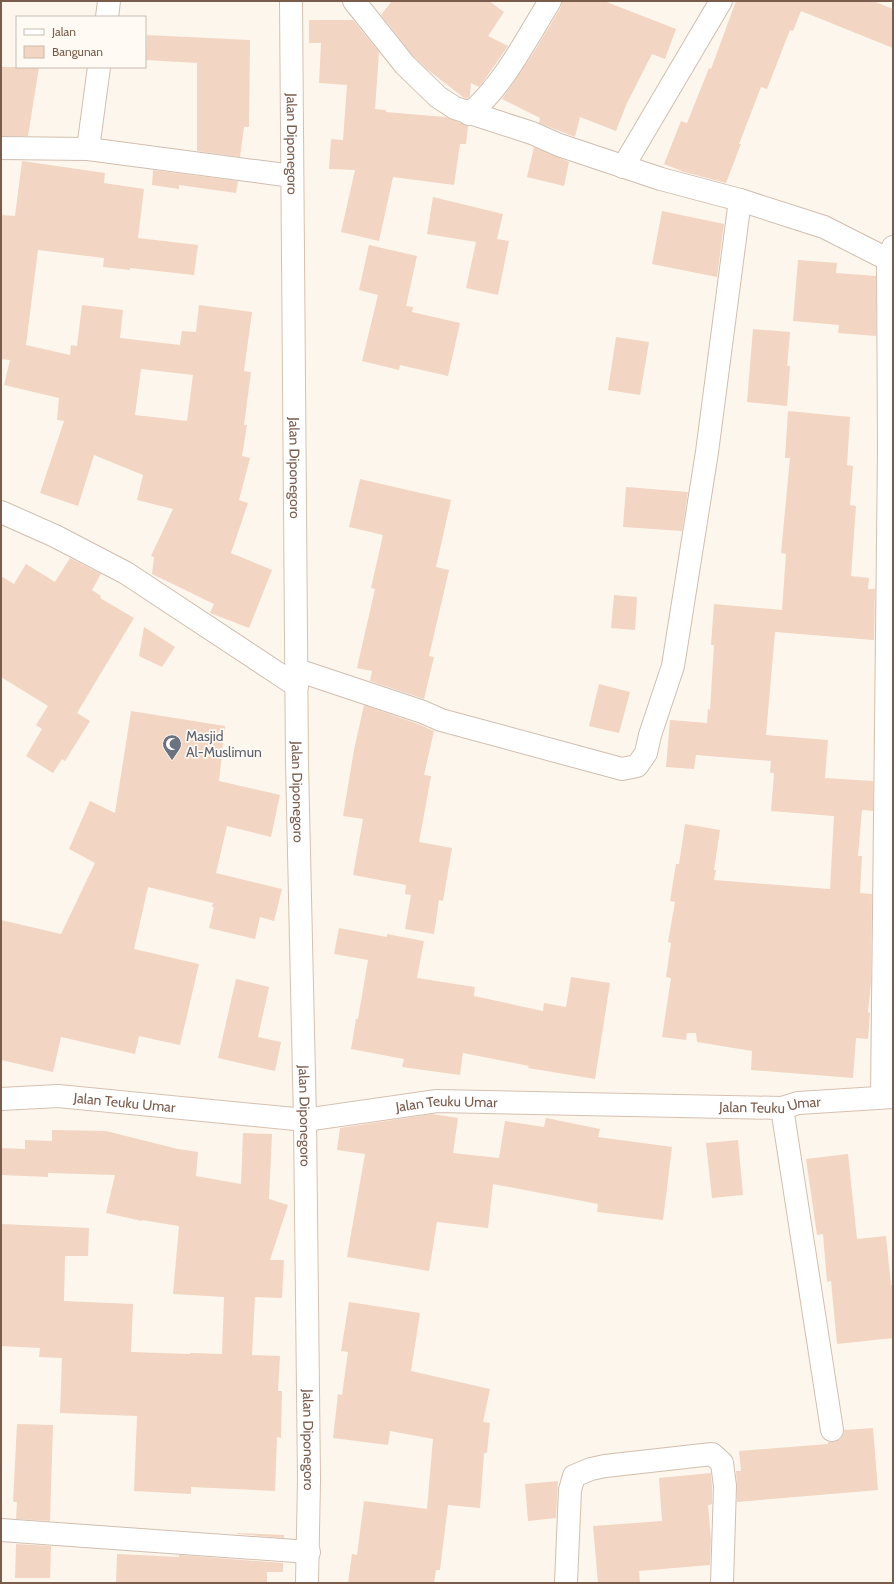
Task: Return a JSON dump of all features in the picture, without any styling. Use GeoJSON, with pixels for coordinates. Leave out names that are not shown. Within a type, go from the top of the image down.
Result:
{"type":"FeatureCollection","features":[{"type":"Feature","properties":{"kind":"street"},"geometry":{"type":"LineString","coordinates":[[107,16],[109,1]]}},
{"type":"Feature","properties":{"kind":"street","name":"Jalan Diponegoro"},"geometry":{"type":"LineString","coordinates":[[291,1],[297,678],[305,1120],[309,1552],[307,1583]]}},
{"type":"Feature","properties":{"kind":"street"},"geometry":{"type":"LineString","coordinates":[[354,1],[405,65],[438,97],[455,108],[469,114],[532,133],[559,145],[623,167],[661,179],[740,200],[824,227],[891,256],[887,725],[889,747],[887,1097]]}},
{"type":"Feature","properties":{"kind":"street"},"geometry":{"type":"LineString","coordinates":[[469,114],[496,86],[550,1]]}},
{"type":"Feature","properties":{"kind":"street"},"geometry":{"type":"LineString","coordinates":[[623,167],[721,1]]}},
{"type":"Feature","properties":{"kind":"street"},"geometry":{"type":"LineString","coordinates":[[88,149],[100,68]]}},
{"type":"Feature","properties":{"kind":"street"},"geometry":{"type":"LineString","coordinates":[[1,148],[88,149],[292,176]]}},
{"type":"Feature","properties":{"kind":"street"},"geometry":{"type":"LineString","coordinates":[[1,512],[55,536],[126,573],[297,678],[423,712],[441,720],[622,769],[637,766],[646,753],[650,734],[673,666],[707,452],[740,200]]}},
{"type":"Feature","properties":{"kind":"street","name":"Jalan Teuku Umar"},"geometry":{"type":"LineString","coordinates":[[1,1099],[58,1096],[305,1120],[437,1101],[782,1108],[798,1103],[887,1097]]}},
{"type":"Feature","properties":{"kind":"street"},"geometry":{"type":"LineString","coordinates":[[782,1108],[832,1430]]}},
{"type":"Feature","properties":{"kind":"street"},"geometry":{"type":"LineString","coordinates":[[566,1583],[570,1490],[574,1476],[591,1468],[712,1454],[722,1463],[725,1486],[722,1583]]}},
{"type":"Feature","properties":{"kind":"street"},"geometry":{"type":"LineString","coordinates":[[1,1530],[309,1552]]}},
{"type":"Feature","properties":{"kind":"building"},"geometry":{"type":"Polygon","coordinates":[[[392,1],[489,1],[504,12],[488,36],[508,46],[479,87],[471,83],[470,96],[467,99],[428,70],[414,57],[381,15],[392,1]]]}},
{"type":"Feature","properties":{"kind":"building"},"geometry":{"type":"Polygon","coordinates":[[[562,1],[604,1],[676,29],[665,59],[652,54],[627,103],[616,131],[580,117],[575,137],[539,123],[540,118],[502,99],[534,52],[561,7],[562,1]]]}},
{"type":"Feature","properties":{"kind":"building"},"geometry":{"type":"Polygon","coordinates":[[[736,1],[873,1],[893,9],[893,48],[801,11],[793,31],[790,30],[767,89],[761,87],[726,183],[684,172],[664,164],[681,121],[687,123],[709,68],[711,69],[736,1]]]}},
{"type":"Feature","properties":{"kind":"building"},"geometry":{"type":"Polygon","coordinates":[[[309,20],[353,20],[379,52],[375,109],[386,110],[386,112],[446,117],[468,126],[466,144],[460,144],[454,185],[393,177],[379,241],[341,232],[355,170],[329,169],[331,139],[343,140],[347,85],[319,83],[321,43],[309,43],[309,20]]]}},
{"type":"Feature","properties":{"kind":"building"},"geometry":{"type":"Polygon","coordinates":[[[147,35],[250,40],[249,127],[244,127],[240,157],[197,151],[197,63],[146,60],[147,35]]]}},
{"type":"Feature","properties":{"kind":"building"},"geometry":{"type":"Polygon","coordinates":[[[1,67],[39,68],[28,136],[1,136],[1,67]]]}},
{"type":"Feature","properties":{"kind":"building"},"geometry":{"type":"Polygon","coordinates":[[[534,147],[569,162],[564,186],[527,177],[534,147]]]}},
{"type":"Feature","properties":{"kind":"building"},"geometry":{"type":"Polygon","coordinates":[[[22,161],[105,173],[104,183],[144,189],[138,238],[198,245],[194,275],[130,268],[130,270],[103,267],[104,258],[38,250],[26,345],[70,355],[71,345],[77,346],[82,305],[123,310],[120,338],[180,345],[182,331],[196,332],[199,305],[252,312],[244,371],[251,372],[244,425],[247,425],[242,456],[250,458],[239,500],[248,503],[231,553],[272,570],[249,628],[210,613],[214,604],[152,574],[154,557],[151,556],[173,509],[137,500],[143,475],[94,455],[78,506],[40,493],[64,421],[57,420],[59,398],[4,385],[10,360],[1,359],[1,215],[15,216],[22,161]],[[141,369],[135,415],[187,421],[193,375],[141,369]]]}},
{"type":"Feature","properties":{"kind":"building"},"geometry":{"type":"Polygon","coordinates":[[[153,170],[238,181],[236,193],[179,185],[179,189],[152,185],[153,170]]]}},
{"type":"Feature","properties":{"kind":"building"},"geometry":{"type":"Polygon","coordinates":[[[433,197],[503,214],[497,239],[509,241],[498,295],[466,288],[476,242],[427,234],[433,197]]]}},
{"type":"Feature","properties":{"kind":"building"},"geometry":{"type":"Polygon","coordinates":[[[662,211],[724,224],[717,277],[652,264],[662,211]]]}},
{"type":"Feature","properties":{"kind":"building"},"geometry":{"type":"Polygon","coordinates":[[[369,245],[417,256],[406,306],[413,307],[412,312],[460,323],[448,376],[400,365],[399,370],[362,361],[378,295],[359,290],[369,245]]]}},
{"type":"Feature","properties":{"kind":"building"},"geometry":{"type":"Polygon","coordinates":[[[798,260],[837,263],[836,273],[876,276],[876,336],[838,333],[839,325],[793,321],[798,260]]]}},
{"type":"Feature","properties":{"kind":"building"},"geometry":{"type":"Polygon","coordinates":[[[753,329],[790,332],[787,366],[790,366],[787,406],[747,402],[753,329]]]}},
{"type":"Feature","properties":{"kind":"building"},"geometry":{"type":"Polygon","coordinates":[[[616,337],[649,342],[640,395],[608,390],[616,337]]]}},
{"type":"Feature","properties":{"kind":"building"},"geometry":{"type":"Polygon","coordinates":[[[788,411],[850,417],[847,465],[853,466],[850,505],[856,506],[851,576],[869,578],[868,589],[875,589],[874,640],[775,632],[766,735],[828,740],[825,778],[873,781],[873,811],[862,810],[858,856],[862,856],[860,893],[872,894],[871,983],[868,1012],[870,1013],[868,1039],[856,1038],[853,1078],[751,1070],[752,1051],[697,1042],[696,1033],[687,1033],[686,1040],[662,1037],[671,978],[666,977],[671,943],[668,942],[675,902],[670,901],[676,864],[679,864],[685,824],[720,830],[714,880],[830,889],[834,816],[771,811],[774,773],[770,773],[771,761],[696,755],[694,769],[666,767],[670,720],[707,723],[708,709],[710,710],[714,645],[711,645],[714,604],[782,610],[786,554],[781,553],[790,458],[785,458],[788,411]]]}},
{"type":"Feature","properties":{"kind":"building"},"geometry":{"type":"Polygon","coordinates":[[[360,479],[451,500],[436,567],[449,570],[429,656],[434,657],[424,699],[370,681],[372,671],[357,668],[375,589],[371,588],[383,535],[349,527],[360,479]]]}},
{"type":"Feature","properties":{"kind":"building"},"geometry":{"type":"Polygon","coordinates":[[[626,487],[688,492],[682,531],[623,527],[626,487]]]}},
{"type":"Feature","properties":{"kind":"building"},"geometry":{"type":"Polygon","coordinates":[[[70,558],[101,574],[92,590],[101,596],[100,598],[134,618],[77,713],[90,721],[65,761],[62,759],[53,773],[26,756],[42,729],[36,725],[48,706],[1,677],[1,576],[14,584],[26,564],[55,582],[70,558]]]}},
{"type":"Feature","properties":{"kind":"building"},"geometry":{"type":"Polygon","coordinates":[[[614,595],[637,597],[635,630],[611,628],[614,595]]]}},
{"type":"Feature","properties":{"kind":"building"},"geometry":{"type":"Polygon","coordinates":[[[144,627],[175,647],[162,667],[139,656],[144,627]]]}},
{"type":"Feature","properties":{"kind":"building"},"geometry":{"type":"Polygon","coordinates":[[[599,684],[630,692],[619,733],[589,726],[599,684]]]}},
{"type":"Feature","properties":{"kind":"building"},"geometry":{"type":"Polygon","coordinates":[[[364,705],[434,731],[424,775],[431,776],[419,842],[452,848],[443,901],[439,900],[434,934],[405,929],[411,895],[405,894],[406,885],[353,875],[363,819],[343,816],[354,750],[364,705]]]}},
{"type":"Feature","properties":{"kind":"building"},"geometry":{"type":"Polygon","coordinates":[[[131,711],[225,726],[219,781],[280,795],[271,837],[227,826],[216,873],[282,889],[274,921],[260,917],[255,939],[209,928],[214,907],[212,907],[213,903],[148,887],[134,949],[199,964],[180,1045],[139,1036],[135,1054],[61,1037],[53,1072],[1,1060],[1,920],[61,934],[95,863],[69,849],[90,801],[115,813],[131,711]]]}},
{"type":"Feature","properties":{"kind":"building"},"geometry":{"type":"Polygon","coordinates":[[[339,928],[387,937],[387,934],[424,941],[417,978],[475,987],[474,996],[543,1011],[544,1003],[566,1007],[571,977],[610,983],[595,1079],[528,1068],[529,1066],[463,1053],[460,1075],[402,1067],[404,1059],[351,1049],[356,1019],[358,1019],[368,960],[334,954],[339,928]]]}},
{"type":"Feature","properties":{"kind":"building"},"geometry":{"type":"Polygon","coordinates":[[[236,979],[269,987],[258,1037],[281,1042],[275,1071],[218,1058],[236,979]]]}},
{"type":"Feature","properties":{"kind":"building"},"geometry":{"type":"Polygon","coordinates":[[[432,1114],[458,1118],[453,1153],[499,1158],[505,1121],[544,1127],[546,1118],[600,1129],[598,1137],[672,1147],[663,1220],[597,1212],[598,1204],[493,1184],[488,1228],[437,1222],[429,1271],[347,1257],[365,1154],[337,1150],[340,1128],[432,1114]]]}},
{"type":"Feature","properties":{"kind":"building"},"geometry":{"type":"Polygon","coordinates":[[[52,1130],[106,1131],[178,1149],[198,1152],[196,1176],[241,1184],[243,1133],[272,1134],[269,1199],[288,1205],[270,1260],[284,1260],[282,1298],[255,1297],[252,1355],[280,1356],[278,1391],[282,1391],[281,1438],[277,1437],[275,1491],[191,1487],[191,1494],[134,1491],[137,1416],[60,1413],[62,1358],[39,1357],[40,1348],[1,1346],[1,1224],[89,1228],[88,1256],[65,1256],[64,1301],[133,1304],[131,1352],[222,1354],[224,1297],[173,1294],[179,1226],[142,1221],[106,1213],[115,1175],[48,1173],[48,1177],[1,1175],[1,1148],[25,1149],[25,1140],[52,1141],[52,1130]]]}},
{"type":"Feature","properties":{"kind":"building"},"geometry":{"type":"Polygon","coordinates":[[[738,1140],[743,1195],[712,1198],[706,1143],[738,1140]]]}},
{"type":"Feature","properties":{"kind":"building"},"geometry":{"type":"Polygon","coordinates":[[[848,1154],[857,1239],[886,1236],[891,1285],[893,1285],[893,1338],[837,1344],[831,1281],[827,1282],[823,1234],[817,1235],[806,1159],[848,1154]]]}},
{"type":"Feature","properties":{"kind":"building"},"geometry":{"type":"Polygon","coordinates":[[[349,1302],[420,1313],[411,1371],[490,1389],[483,1422],[490,1423],[487,1453],[484,1453],[480,1508],[448,1505],[440,1570],[436,1570],[434,1583],[348,1583],[352,1554],[357,1555],[364,1501],[427,1509],[433,1439],[390,1431],[388,1445],[333,1438],[338,1394],[342,1395],[348,1352],[341,1351],[349,1302]]]}},
{"type":"Feature","properties":{"kind":"building"},"geometry":{"type":"Polygon","coordinates":[[[17,1424],[53,1425],[50,1521],[16,1519],[17,1502],[13,1502],[17,1424]]]}},
{"type":"Feature","properties":{"kind":"building"},"geometry":{"type":"Polygon","coordinates":[[[873,1428],[878,1490],[737,1502],[736,1471],[741,1471],[739,1451],[828,1444],[828,1442],[834,1442],[840,1439],[844,1430],[873,1428]]]}},
{"type":"Feature","properties":{"kind":"building"},"geometry":{"type":"Polygon","coordinates":[[[711,1473],[712,1504],[708,1505],[711,1539],[710,1565],[639,1571],[640,1583],[598,1583],[593,1526],[662,1521],[659,1478],[711,1473]]]}},
{"type":"Feature","properties":{"kind":"building"},"geometry":{"type":"Polygon","coordinates":[[[558,1481],[556,1518],[528,1521],[525,1484],[558,1481]]]}},
{"type":"Feature","properties":{"kind":"building"},"geometry":{"type":"Polygon","coordinates":[[[237,1534],[284,1535],[284,1538],[237,1534]]]}},
{"type":"Feature","properties":{"kind":"building"},"geometry":{"type":"Polygon","coordinates":[[[16,1544],[51,1546],[50,1578],[15,1578],[16,1544]]]}},
{"type":"Feature","properties":{"kind":"building"},"geometry":{"type":"Polygon","coordinates":[[[117,1554],[179,1557],[179,1555],[283,1563],[283,1572],[267,1572],[267,1583],[116,1583],[117,1554]]]}},
{"type":"Feature","properties":{"kind":"place","name":"Masjid Al-Muslimun"},"geometry":{"type":"Point","coordinates":[172,761]}}]}
